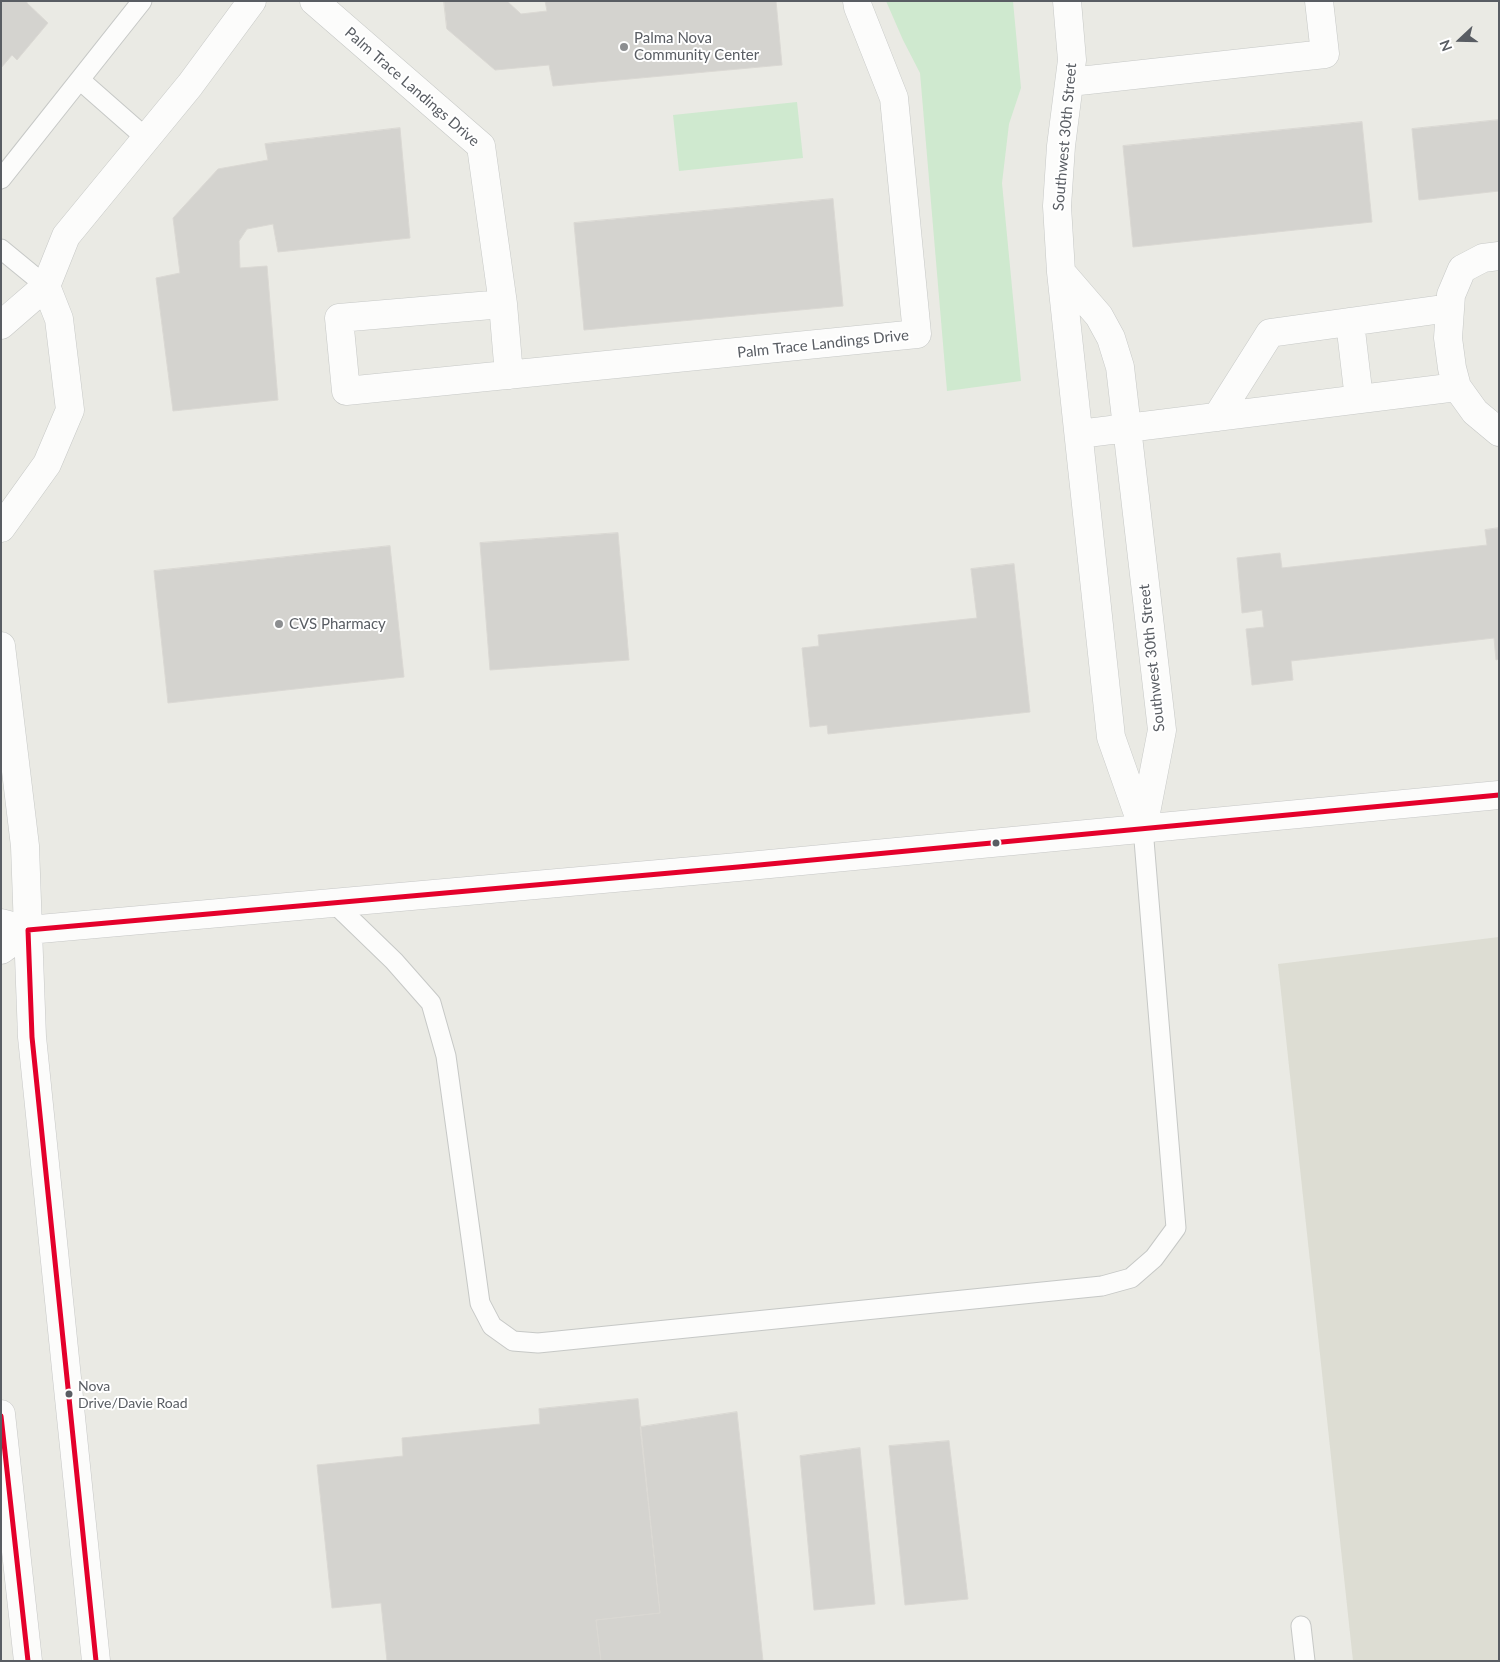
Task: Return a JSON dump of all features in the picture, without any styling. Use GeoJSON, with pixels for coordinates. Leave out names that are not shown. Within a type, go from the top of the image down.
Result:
{"type":"FeatureCollection","features":[{"type":"Feature","properties":{"kind":"street"},"geometry":{"type":"LineString","coordinates":[[1,325],[46,286],[66,236],[190,85],[252,1]]}},
{"type":"Feature","properties":{"kind":"street","name":"Palm Trace Landings Drive"},"geometry":{"type":"LineString","coordinates":[[314,1],[481,146],[503,304],[509,375]]}},
{"type":"Feature","properties":{"kind":"street","name":"Palm Trace Landings Drive"},"geometry":{"type":"LineString","coordinates":[[503,304],[339,318],[346,391],[917,334],[894,98],[858,8],[857,1]]}},
{"type":"Feature","properties":{"kind":"street","name":"Southwest 30th Street"},"geometry":{"type":"LineString","coordinates":[[1067,1],[1072,60],[1060,146],[1057,206],[1061,272],[1111,737],[1143,828]]}},
{"type":"Feature","properties":{"kind":"street"},"geometry":{"type":"LineString","coordinates":[[1070,82],[1325,54],[1319,1]]}},
{"type":"Feature","properties":{"kind":"street"},"geometry":{"type":"LineString","coordinates":[[1491,257],[1462,269],[1451,295],[1448,338],[1452,368],[1457,386],[1475,412],[1499,432]]}},
{"type":"Feature","properties":{"kind":"street","name":"Southwest 30th Street"},"geometry":{"type":"LineString","coordinates":[[1061,272],[1099,316],[1111,338],[1120,367],[1162,730],[1143,828]]}},
{"type":"Feature","properties":{"kind":"street"},"geometry":{"type":"LineString","coordinates":[[1,528],[47,464],[70,410],[59,319],[46,286]]}},
{"type":"Feature","properties":{"kind":"street"},"geometry":{"type":"LineString","coordinates":[[1217,417],[1270,333],[1450,308]]}},
{"type":"Feature","properties":{"kind":"street"},"geometry":{"type":"LineString","coordinates":[[1350,322],[1358,399]]}},
{"type":"Feature","properties":{"kind":"street"},"geometry":{"type":"LineString","coordinates":[[1079,434],[1457,386]]}},
{"type":"Feature","properties":{"kind":"street"},"geometry":{"type":"LineString","coordinates":[[1,646],[25,846],[32,1038],[96,1661]]}},
{"type":"Feature","properties":{"kind":"street"},"geometry":{"type":"LineString","coordinates":[[1,923],[28,930],[748,866],[1499,795]]}},
{"type":"Feature","properties":{"kind":"street"},"geometry":{"type":"LineString","coordinates":[[1,950],[28,930]]}},
{"type":"Feature","properties":{"kind":"street"},"geometry":{"type":"LineString","coordinates":[[1,1414],[6,1498],[28,1661]]}},
{"type":"Feature","properties":{"kind":"lane"},"geometry":{"type":"LineString","coordinates":[[1,179],[142,1]]}},
{"type":"Feature","properties":{"kind":"lane"},"geometry":{"type":"LineString","coordinates":[[80,80],[146,138]]}},
{"type":"Feature","properties":{"kind":"lane"},"geometry":{"type":"LineString","coordinates":[[1,249],[46,286]]}},
{"type":"Feature","properties":{"kind":"lane"},"geometry":{"type":"LineString","coordinates":[[334,903],[394,961],[431,1002],[446,1056],[480,1303],[492,1326],[513,1341],[538,1343],[1102,1286],[1131,1278],[1154,1258],[1176,1228],[1143,828]]}},
{"type":"Feature","properties":{"kind":"lane"},"geometry":{"type":"LineString","coordinates":[[1301,1626],[1304,1661]]}},
{"type":"Feature","properties":{"kind":"shaded area"},"geometry":{"type":"Polygon","coordinates":[[[1499,937],[1499,1661],[1353,1661],[1278,964],[1499,937]]]}},
{"type":"Feature","properties":{"kind":"green space"},"geometry":{"type":"Polygon","coordinates":[[[886,1],[1013,1],[1021,88],[1009,124],[1002,183],[1021,381],[947,391],[920,73],[886,1]]]}},
{"type":"Feature","properties":{"kind":"green space"},"geometry":{"type":"Polygon","coordinates":[[[797,102],[803,158],[679,171],[673,115],[797,102]]]}},
{"type":"Feature","properties":{"kind":"building"},"geometry":{"type":"Polygon","coordinates":[[[1,1],[27,1],[48,23],[17,60],[12,55],[1,68],[1,1]]]}},
{"type":"Feature","properties":{"kind":"building","name":"Palma Nova Community Center"},"geometry":{"type":"Polygon","coordinates":[[[444,1],[507,1],[521,14],[547,11],[545,1],[776,1],[782,65],[553,86],[549,65],[495,70],[447,29],[444,1]]]}},
{"type":"Feature","properties":{"kind":"building"},"geometry":{"type":"Polygon","coordinates":[[[1499,120],[1499,191],[1419,200],[1412,129],[1499,120]]]}},
{"type":"Feature","properties":{"kind":"building"},"geometry":{"type":"Polygon","coordinates":[[[1362,122],[1372,222],[1133,247],[1123,146],[1362,122]]]}},
{"type":"Feature","properties":{"kind":"building"},"geometry":{"type":"Polygon","coordinates":[[[400,128],[410,238],[278,252],[273,224],[247,229],[239,241],[240,268],[267,266],[278,400],[173,411],[156,278],[180,273],[173,218],[218,169],[268,160],[265,144],[400,128]]]}},
{"type":"Feature","properties":{"kind":"building"},"geometry":{"type":"Polygon","coordinates":[[[833,199],[843,306],[584,330],[574,223],[833,199]]]}},
{"type":"Feature","properties":{"kind":"building"},"geometry":{"type":"Polygon","coordinates":[[[1499,528],[1499,659],[1496,660],[1494,638],[1291,661],[1293,680],[1252,685],[1246,629],[1264,627],[1262,610],[1242,613],[1237,558],[1280,553],[1282,568],[1487,545],[1485,530],[1499,528]]]}},
{"type":"Feature","properties":{"kind":"building"},"geometry":{"type":"Polygon","coordinates":[[[618,533],[629,660],[490,670],[480,543],[618,533]]]}},
{"type":"Feature","properties":{"kind":"building","name":"CVS Pharmacy"},"geometry":{"type":"Polygon","coordinates":[[[390,546],[404,677],[168,703],[154,571],[390,546]]]}},
{"type":"Feature","properties":{"kind":"building"},"geometry":{"type":"Polygon","coordinates":[[[1014,564],[1030,712],[828,734],[827,725],[810,727],[802,648],[819,646],[818,635],[977,618],[971,569],[1014,564]]]}},
{"type":"Feature","properties":{"kind":"building"},"geometry":{"type":"Polygon","coordinates":[[[638,1399],[660,1613],[596,1620],[601,1661],[387,1661],[381,1603],[332,1608],[317,1465],[403,1456],[402,1438],[540,1424],[539,1409],[638,1399]]]}},
{"type":"Feature","properties":{"kind":"building"},"geometry":{"type":"Polygon","coordinates":[[[737,1412],[763,1661],[601,1661],[596,1620],[660,1613],[640,1427],[737,1412]]]}},
{"type":"Feature","properties":{"kind":"building"},"geometry":{"type":"Polygon","coordinates":[[[949,1441],[968,1599],[905,1605],[889,1446],[949,1441]]]}},
{"type":"Feature","properties":{"kind":"building"},"geometry":{"type":"Polygon","coordinates":[[[860,1448],[875,1604],[814,1610],[800,1456],[860,1448]]]}},
{"type":"Feature","properties":{"kind":"transit line"},"geometry":{"type":"LineString","coordinates":[[96,1661],[32,1037],[28,930],[738,867],[1499,795]]}},
{"type":"Feature","properties":{"kind":"transit line"},"geometry":{"type":"LineString","coordinates":[[1,1416],[28,1661]]}},
{"type":"Feature","properties":{"kind":"place","name":"Palma Nova Community Center"},"geometry":{"type":"Point","coordinates":[624,47]}},
{"type":"Feature","properties":{"kind":"place","name":"CVS Pharmacy"},"geometry":{"type":"Point","coordinates":[279,624]}},
{"type":"Feature","properties":{"kind":"place","name":"Nova Drive/Davie Road"},"geometry":{"type":"Point","coordinates":[69,1394]}}]}
